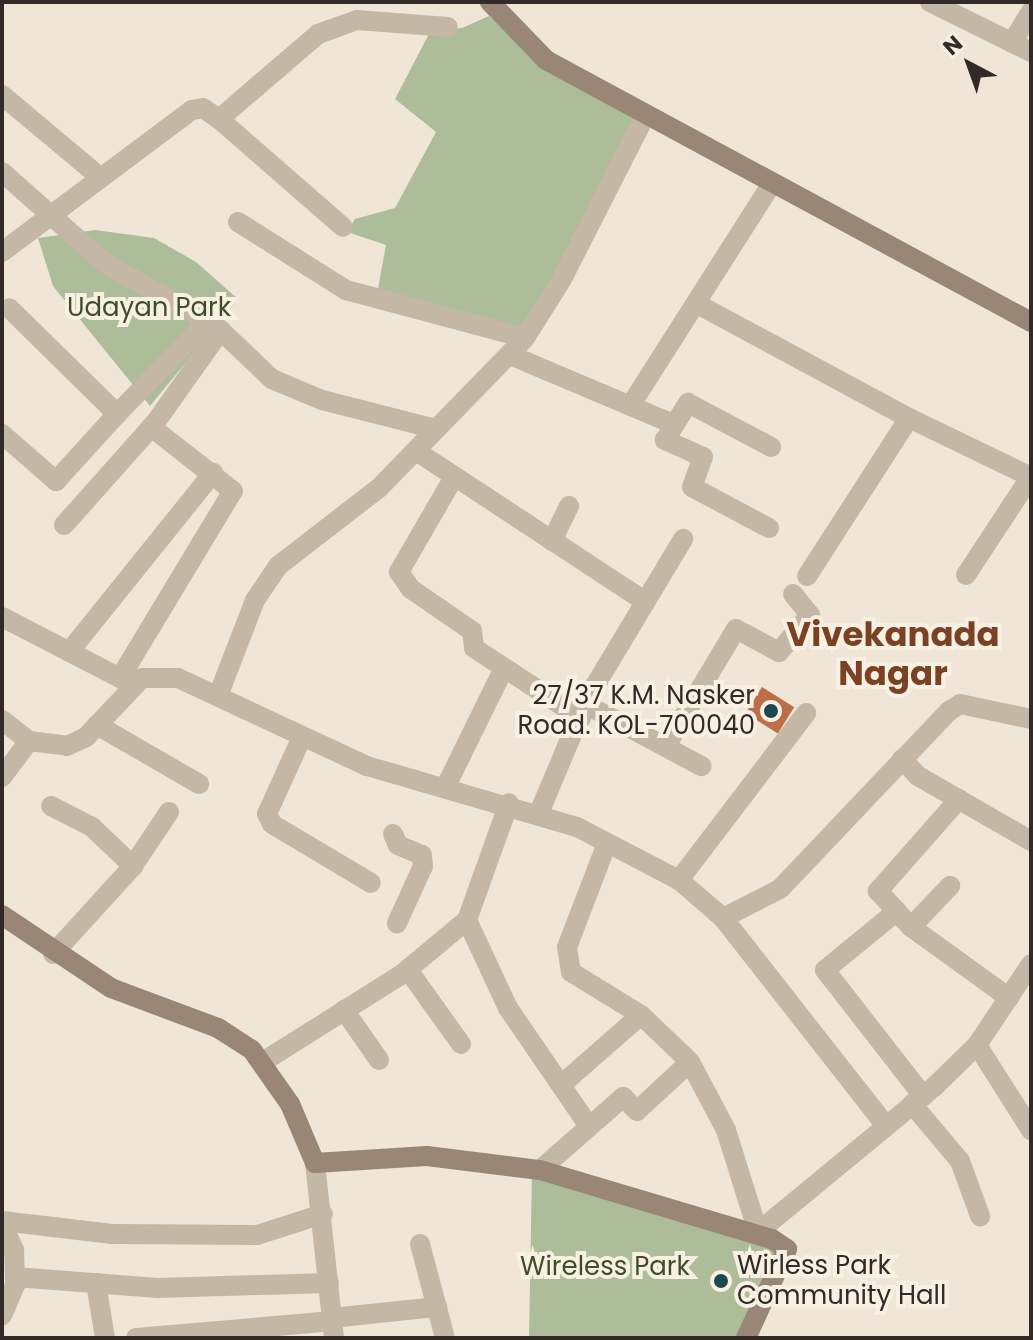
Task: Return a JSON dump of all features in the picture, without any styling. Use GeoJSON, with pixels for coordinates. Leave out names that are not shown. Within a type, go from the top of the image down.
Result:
{"type":"FeatureCollection","features":[{"type":"Feature","properties":{"kind":"street"},"geometry":{"type":"LineString","coordinates":[[490,2],[546,60],[1031,322]]}},
{"type":"Feature","properties":{"kind":"street"},"geometry":{"type":"LineString","coordinates":[[930,2],[1022,47],[1031,11]]}},
{"type":"Feature","properties":{"kind":"street"},"geometry":{"type":"LineString","coordinates":[[219,119],[318,34],[339,25],[357,20],[448,27]]}},
{"type":"Feature","properties":{"kind":"street"},"geometry":{"type":"LineString","coordinates":[[2,95],[101,178]]}},
{"type":"Feature","properties":{"kind":"street"},"geometry":{"type":"LineString","coordinates":[[2,252],[192,110],[203,108],[343,227]]}},
{"type":"Feature","properties":{"kind":"street"},"geometry":{"type":"LineString","coordinates":[[218,696],[255,600],[278,566],[347,515],[416,451],[525,338],[562,279],[646,114]]}},
{"type":"Feature","properties":{"kind":"street"},"geometry":{"type":"LineString","coordinates":[[2,172],[106,264],[214,326],[272,379],[322,400],[436,429]]}},
{"type":"Feature","properties":{"kind":"street"},"geometry":{"type":"LineString","coordinates":[[632,403],[699,305],[772,183]]}},
{"type":"Feature","properties":{"kind":"street"},"geometry":{"type":"LineString","coordinates":[[238,222],[346,290],[525,338]]}},
{"type":"Feature","properties":{"kind":"street"},"geometry":{"type":"LineString","coordinates":[[699,305],[909,418],[1031,477],[966,575]]}},
{"type":"Feature","properties":{"kind":"street"},"geometry":{"type":"LineString","coordinates":[[9,308],[117,414]]}},
{"type":"Feature","properties":{"kind":"street"},"geometry":{"type":"LineString","coordinates":[[2,434],[56,481],[117,414],[214,326]]}},
{"type":"Feature","properties":{"kind":"street"},"geometry":{"type":"LineString","coordinates":[[64,525],[151,427],[214,326]]}},
{"type":"Feature","properties":{"kind":"street"},"geometry":{"type":"LineString","coordinates":[[510,355],[632,403],[671,423]]}},
{"type":"Feature","properties":{"kind":"street"},"geometry":{"type":"LineString","coordinates":[[769,528],[692,487],[703,457],[665,440],[671,423],[688,403],[771,447]]}},
{"type":"Feature","properties":{"kind":"street"},"geometry":{"type":"LineString","coordinates":[[807,576],[909,418]]}},
{"type":"Feature","properties":{"kind":"street"},"geometry":{"type":"LineString","coordinates":[[2,720],[29,741],[67,746],[97,725],[126,681],[233,491],[151,427]]}},
{"type":"Feature","properties":{"kind":"street"},"geometry":{"type":"LineString","coordinates":[[416,451],[644,601]]}},
{"type":"Feature","properties":{"kind":"street"},"geometry":{"type":"LineString","coordinates":[[69,652],[213,473]]}},
{"type":"Feature","properties":{"kind":"street"},"geometry":{"type":"LineString","coordinates":[[454,477],[399,572],[411,589],[472,631],[474,648],[503,670],[583,711],[666,746],[701,766]]}},
{"type":"Feature","properties":{"kind":"street"},"geometry":{"type":"LineString","coordinates":[[552,541],[569,506]]}},
{"type":"Feature","properties":{"kind":"street"},"geometry":{"type":"LineString","coordinates":[[539,813],[583,711],[644,601],[683,539]]}},
{"type":"Feature","properties":{"kind":"street"},"geometry":{"type":"LineString","coordinates":[[666,746],[736,629],[779,652],[795,633],[810,615],[793,594]]}},
{"type":"Feature","properties":{"kind":"street"},"geometry":{"type":"LineString","coordinates":[[2,617],[126,681],[178,678],[301,739],[367,766],[539,813],[679,880],[723,918],[886,1126]]}},
{"type":"Feature","properties":{"kind":"street"},"geometry":{"type":"LineString","coordinates":[[446,786],[503,670]]}},
{"type":"Feature","properties":{"kind":"street"},"geometry":{"type":"LineString","coordinates":[[723,918],[780,889],[902,759],[960,704],[1031,719]]}},
{"type":"Feature","properties":{"kind":"street"},"geometry":{"type":"LineString","coordinates":[[679,880],[806,713]]}},
{"type":"Feature","properties":{"kind":"street"},"geometry":{"type":"LineString","coordinates":[[97,725],[199,784]]}},
{"type":"Feature","properties":{"kind":"street"},"geometry":{"type":"LineString","coordinates":[[301,739],[267,814],[282,833],[371,883]]}},
{"type":"Feature","properties":{"kind":"street"},"geometry":{"type":"LineString","coordinates":[[2,777],[29,741]]}},
{"type":"Feature","properties":{"kind":"street"},"geometry":{"type":"LineString","coordinates":[[902,759],[959,799],[1031,841]]}},
{"type":"Feature","properties":{"kind":"street"},"geometry":{"type":"LineString","coordinates":[[959,799],[878,891],[911,927],[1019,991]]}},
{"type":"Feature","properties":{"kind":"street"},"geometry":{"type":"LineString","coordinates":[[261,1063],[408,970],[467,920],[509,803]]}},
{"type":"Feature","properties":{"kind":"street"},"geometry":{"type":"LineString","coordinates":[[51,806],[92,827],[133,866]]}},
{"type":"Feature","properties":{"kind":"street"},"geometry":{"type":"LineString","coordinates":[[53,954],[133,866],[169,812]]}},
{"type":"Feature","properties":{"kind":"street"},"geometry":{"type":"LineString","coordinates":[[393,834],[398,845],[422,855],[423,866],[397,923]]}},
{"type":"Feature","properties":{"kind":"street"},"geometry":{"type":"LineString","coordinates":[[607,843],[567,947],[571,972],[641,1015],[690,1062],[726,1130],[758,1232]]}},
{"type":"Feature","properties":{"kind":"street"},"geometry":{"type":"LineString","coordinates":[[911,927],[950,886]]}},
{"type":"Feature","properties":{"kind":"street"},"geometry":{"type":"LineString","coordinates":[[897,911],[825,970],[960,1161],[980,1216]]}},
{"type":"Feature","properties":{"kind":"street"},"geometry":{"type":"LineString","coordinates":[[2,915],[53,954],[111,988],[218,1028],[261,1063],[290,1104],[315,1163],[333,1326]]}},
{"type":"Feature","properties":{"kind":"street"},"geometry":{"type":"LineString","coordinates":[[467,920],[508,1008],[588,1125]]}},
{"type":"Feature","properties":{"kind":"street"},"geometry":{"type":"LineString","coordinates":[[758,1232],[918,1100],[977,1045],[1019,991],[1031,964]]}},
{"type":"Feature","properties":{"kind":"street"},"geometry":{"type":"LineString","coordinates":[[408,970],[461,1044]]}},
{"type":"Feature","properties":{"kind":"street"},"geometry":{"type":"LineString","coordinates":[[344,1010],[379,1060]]}},
{"type":"Feature","properties":{"kind":"street"},"geometry":{"type":"LineString","coordinates":[[561,1085],[641,1015]]}},
{"type":"Feature","properties":{"kind":"street"},"geometry":{"type":"LineString","coordinates":[[977,1045],[1031,1130]]}},
{"type":"Feature","properties":{"kind":"street"},"geometry":{"type":"LineString","coordinates":[[540,1170],[623,1097],[637,1111],[690,1062]]}},
{"type":"Feature","properties":{"kind":"street"},"geometry":{"type":"LineString","coordinates":[[315,1163],[427,1156],[540,1170],[758,1232],[787,1249],[746,1338]]}},
{"type":"Feature","properties":{"kind":"street"},"geometry":{"type":"LineString","coordinates":[[2,1315],[15,1277],[2,1222],[112,1234],[257,1235],[323,1214]]}},
{"type":"Feature","properties":{"kind":"street"},"geometry":{"type":"LineString","coordinates":[[420,1244],[445,1338]]}},
{"type":"Feature","properties":{"kind":"street"},"geometry":{"type":"LineString","coordinates":[[15,1277],[158,1288],[329,1283]]}},
{"type":"Feature","properties":{"kind":"street"},"geometry":{"type":"LineString","coordinates":[[96,1283],[105,1338]]}},
{"type":"Feature","properties":{"kind":"street"},"geometry":{"type":"LineString","coordinates":[[136,1338],[333,1326],[437,1307]]}},
{"type":"Feature","properties":{"kind":"green space"},"geometry":{"type":"Polygon","coordinates":[[[489,16],[543,65],[647,116],[522,330],[377,294],[386,245],[347,232],[355,219],[395,208],[436,132],[395,99],[430,32],[462,28],[489,16]]]}},
{"type":"Feature","properties":{"kind":"green space","name":"Udayan Park"},"geometry":{"type":"Polygon","coordinates":[[[95,230],[154,238],[196,262],[238,299],[150,406],[53,286],[38,238],[95,230]]]}},
{"type":"Feature","properties":{"kind":"green space","name":"Wireless Park"},"geometry":{"type":"Polygon","coordinates":[[[532,1171],[779,1250],[741,1338],[529,1338],[532,1171]]]}},
{"type":"Feature","properties":{"kind":"building","name":"27/37 K.M. Nasker Road. KOL-700040"},"geometry":{"type":"Polygon","coordinates":[[[762,687],[794,707],[778,733],[746,713],[762,687]]]}},
{"type":"Feature","properties":{"kind":"place","name":"27/37 K.M. Nasker Road. KOL-700040"},"geometry":{"type":"Point","coordinates":[771,711]}},
{"type":"Feature","properties":{"kind":"place","name":"Wirless Park Community Hall"},"geometry":{"type":"Point","coordinates":[721,1281]}},
{"type":"Feature","properties":{"kind":"district","name":"Vivekanada Nagar"},"geometry":{"type":"Point","coordinates":[893,654]}}]}
